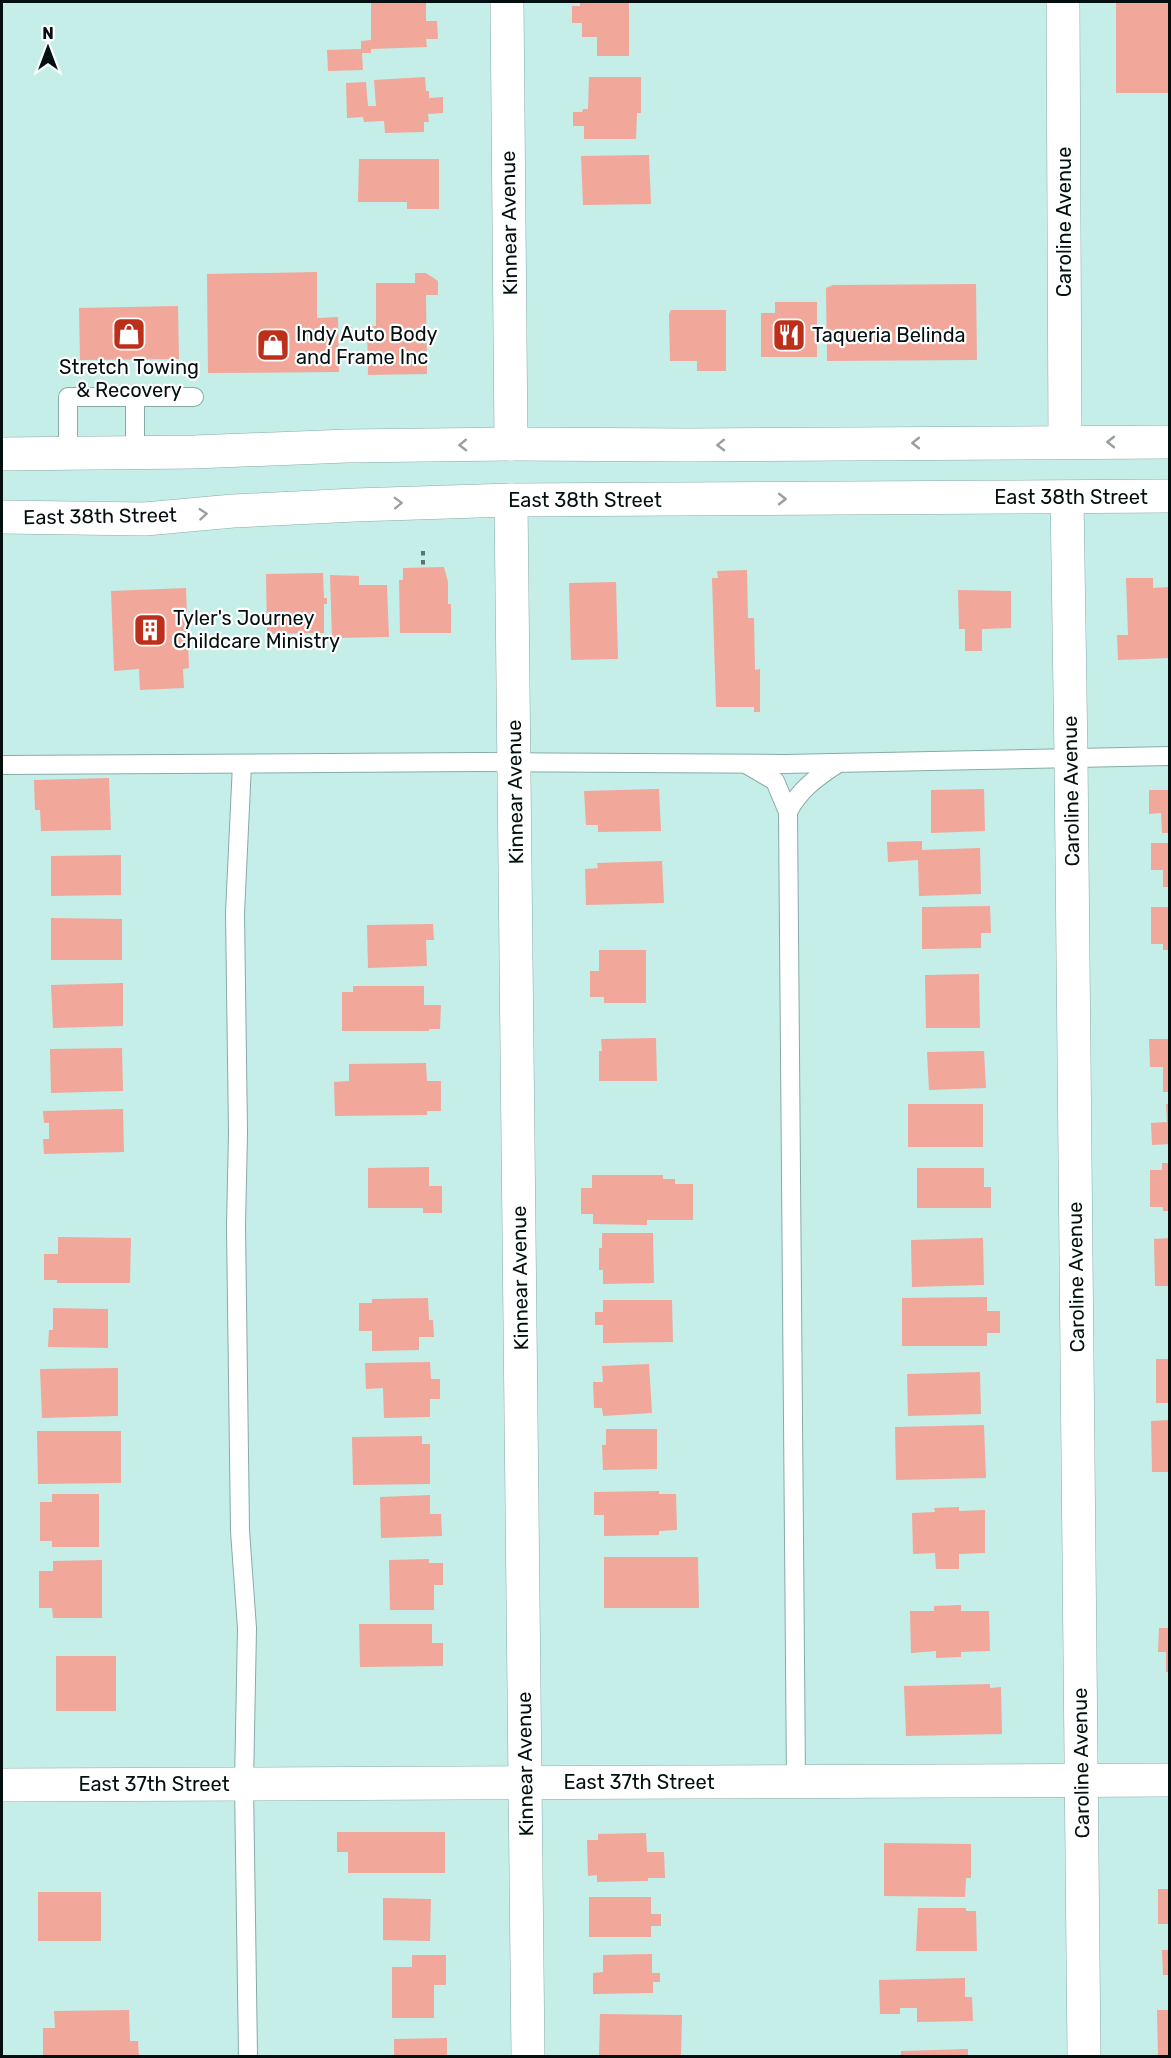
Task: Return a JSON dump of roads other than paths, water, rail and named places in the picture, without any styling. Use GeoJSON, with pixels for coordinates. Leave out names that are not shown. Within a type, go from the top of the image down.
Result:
{"type":"FeatureCollection","features":[{"type":"Feature","properties":{"kind":"street","name":"Kinnear Avenue"},"geometry":{"type":"LineString","coordinates":[[507,2],[511,444]]}},
{"type":"Feature","properties":{"kind":"street","name":"Caroline Avenue"},"geometry":{"type":"LineString","coordinates":[[1064,2],[1065,442]]}},
{"type":"Feature","properties":{"kind":"street"},"geometry":{"type":"LineString","coordinates":[[2,454],[511,444],[1170,442]]}},
{"type":"Feature","properties":{"kind":"street","name":"East 38th Street"},"geometry":{"type":"LineString","coordinates":[[2,517],[145,519],[321,506],[511,500],[1170,496]]}},
{"type":"Feature","properties":{"kind":"street","name":"Caroline Avenue"},"geometry":{"type":"LineString","coordinates":[[1067,497],[1084,2056]]}},
{"type":"Feature","properties":{"kind":"street","name":"Kinnear Avenue"},"geometry":{"type":"LineString","coordinates":[[511,500],[528,2056]]}},
{"type":"Feature","properties":{"kind":"street","name":"East 37th Street"},"geometry":{"type":"LineString","coordinates":[[2,1785],[1170,1780]]}},
{"type":"Feature","properties":{"kind":"lane"},"geometry":{"type":"LineString","coordinates":[[68,454],[68,397],[194,397]]}},
{"type":"Feature","properties":{"kind":"lane"},"geometry":{"type":"LineString","coordinates":[[135,397],[135,453]]}},
{"type":"Feature","properties":{"kind":"lane"},"geometry":{"type":"LineString","coordinates":[[2,765],[514,762],[837,764],[1170,756]]}},
{"type":"Feature","properties":{"kind":"lane"},"geometry":{"type":"LineString","coordinates":[[243,764],[235,913],[238,1133],[236,1226],[240,1531],[247,1628],[244,1784],[248,2056]]}},
{"type":"Feature","properties":{"kind":"lane"},"geometry":{"type":"LineString","coordinates":[[745,764],[775,781],[788,812],[796,1782]]}},
{"type":"Feature","properties":{"kind":"lane"},"geometry":{"type":"LineString","coordinates":[[788,812],[805,787],[837,764]]}},
{"type":"Feature","properties":{"kind":"place","name":"Stretch Towing & Recovery"},"geometry":{"type":"Point","coordinates":[129,334]}},
{"type":"Feature","properties":{"kind":"place","name":"Taqueria Belinda"},"geometry":{"type":"Point","coordinates":[789,335]}},
{"type":"Feature","properties":{"kind":"place","name":"Indy Auto Body and Frame Inc"},"geometry":{"type":"Point","coordinates":[273,345]}},
{"type":"Feature","properties":{"kind":"place","name":"Tyler's Journey Childcare Ministry"},"geometry":{"type":"Point","coordinates":[150,630]}}]}
